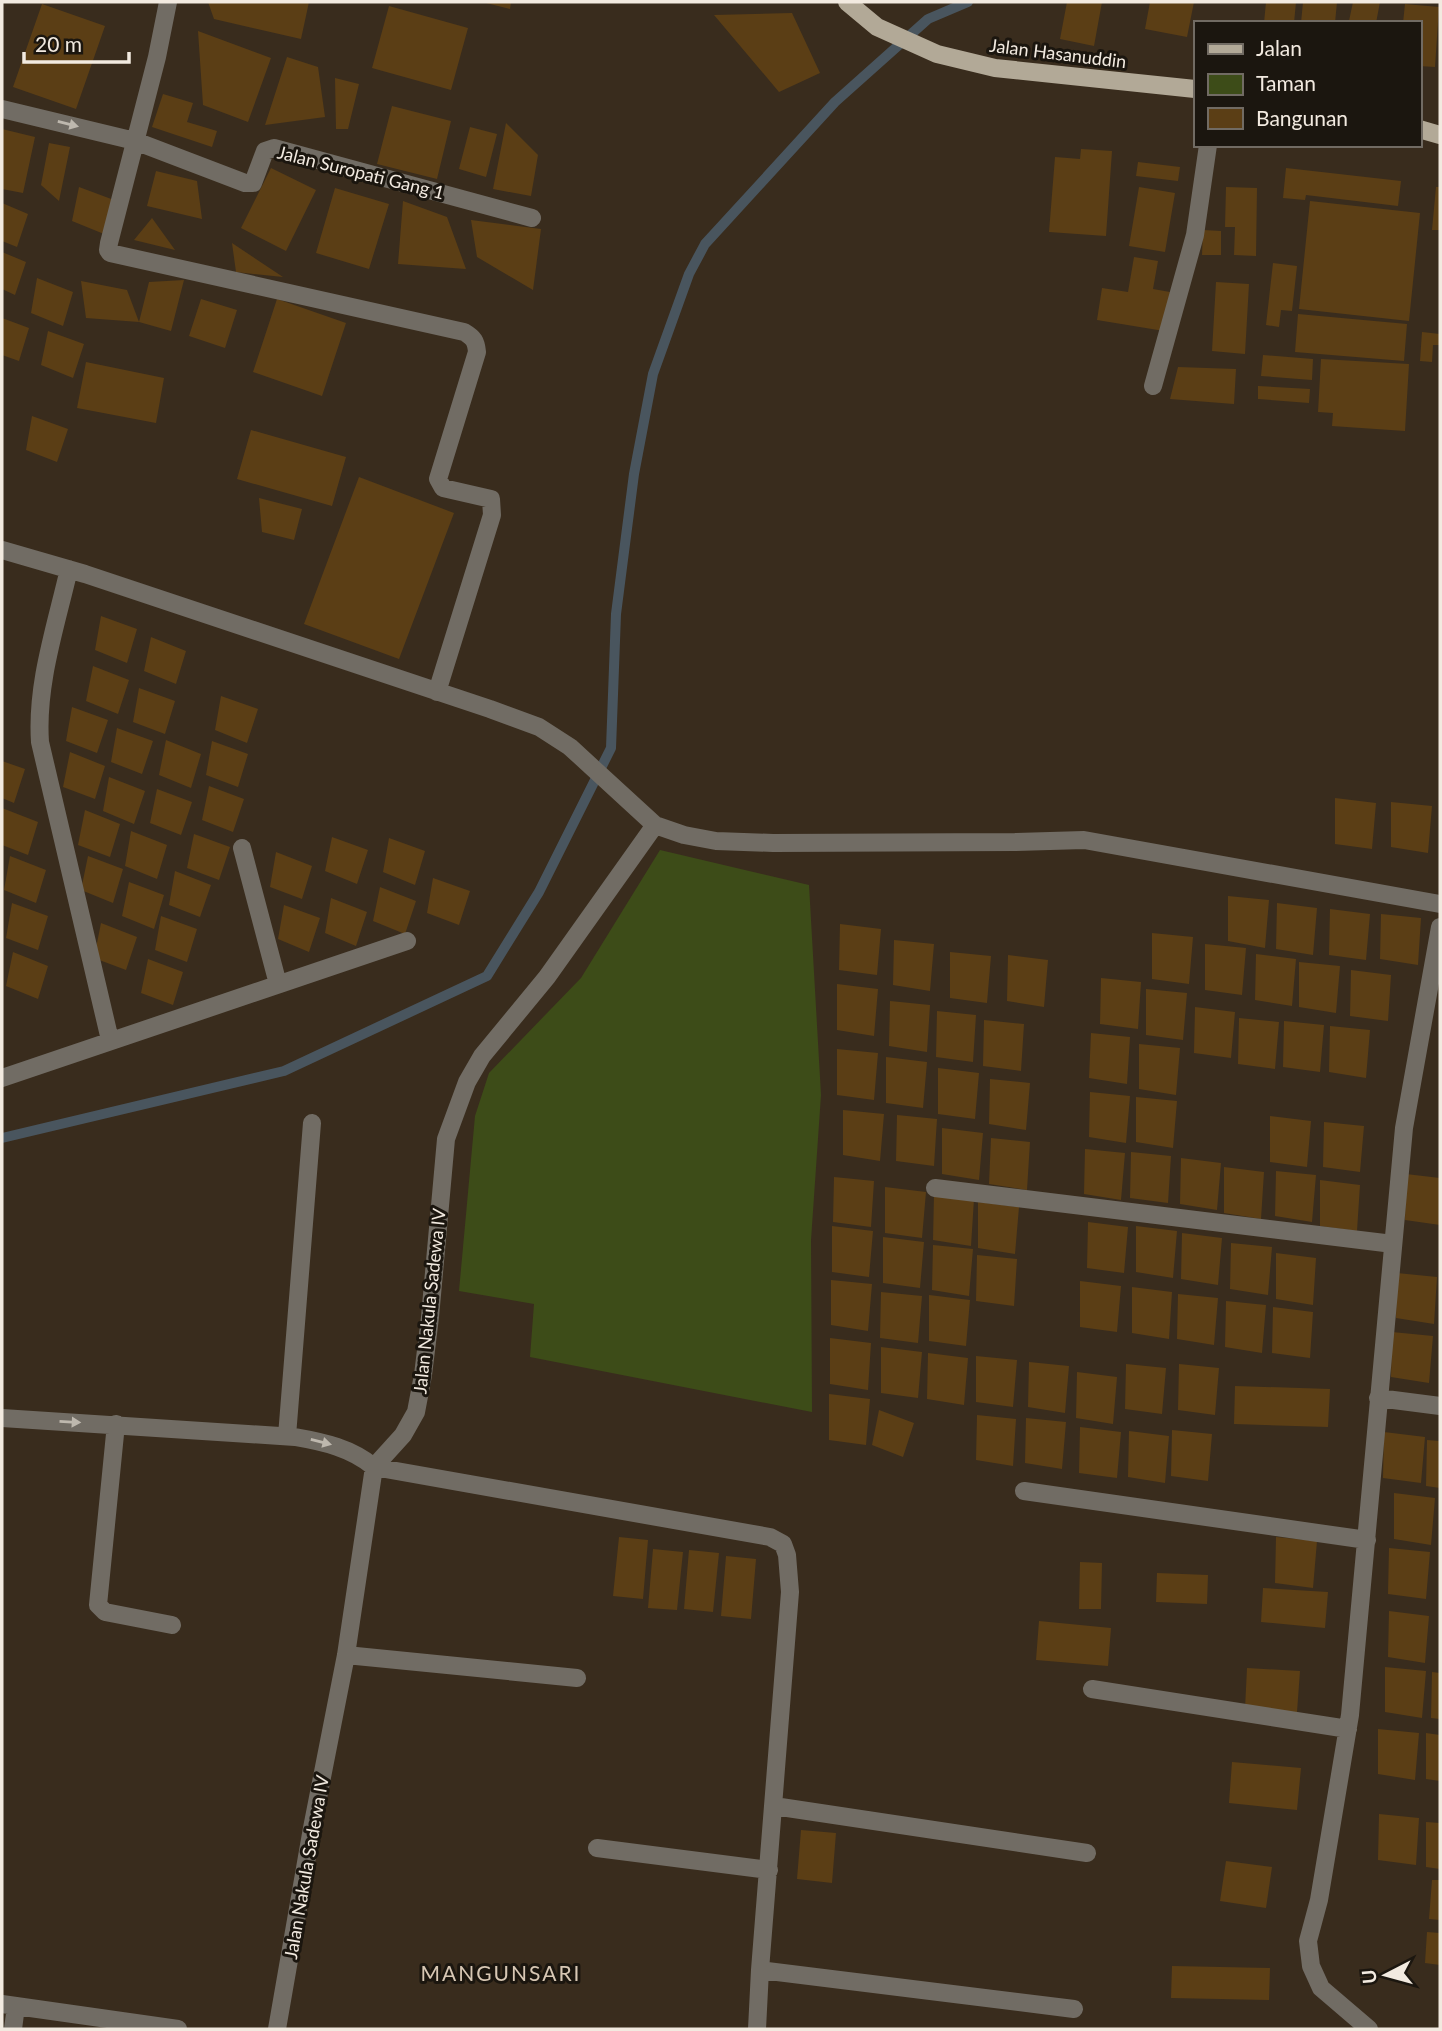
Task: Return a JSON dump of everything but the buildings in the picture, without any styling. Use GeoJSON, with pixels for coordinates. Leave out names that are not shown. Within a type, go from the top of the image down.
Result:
{"type":"FeatureCollection","features":[{"type":"Feature","properties":{"kind":"main road","name":"Jalan Hasanuddin"},"geometry":{"type":"LineString","coordinates":[[847,2],[877,27],[937,54],[995,68],[1194,89]]}},
{"type":"Feature","properties":{"kind":"main road"},"geometry":{"type":"LineString","coordinates":[[1421,130],[1440,135]]}},
{"type":"Feature","properties":{"kind":"street"},"geometry":{"type":"LineString","coordinates":[[168,2],[157,57],[108,243],[108,250],[112,255],[464,332],[474,337],[477,352],[438,479],[443,488],[491,499],[492,515],[437,692]]}},
{"type":"Feature","properties":{"kind":"street"},"geometry":{"type":"LineString","coordinates":[[2,109],[135,141]]}},
{"type":"Feature","properties":{"kind":"street","name":"Jalan Suropati Gang 1"},"geometry":{"type":"LineString","coordinates":[[135,141],[245,183],[253,183],[265,151],[274,148],[532,218]]}},
{"type":"Feature","properties":{"kind":"street"},"geometry":{"type":"LineString","coordinates":[[1153,386],[1195,235],[1208,147]]}},
{"type":"Feature","properties":{"kind":"street"},"geometry":{"type":"LineString","coordinates":[[2,550],[69,569],[539,727],[570,747],[655,825],[684,835],[716,841],[1084,840],[1440,904]]}},
{"type":"Feature","properties":{"kind":"street"},"geometry":{"type":"LineString","coordinates":[[69,569],[42,686],[38,723],[40,742],[110,1040]]}},
{"type":"Feature","properties":{"kind":"street","name":"Jalan Nakula Sadewa IV"},"geometry":{"type":"LineString","coordinates":[[277,2029],[346,1655],[374,1467],[403,1435],[416,1412],[430,1317],[446,1139],[467,1083],[482,1056],[547,977],[655,825]]}},
{"type":"Feature","properties":{"kind":"street"},"geometry":{"type":"LineString","coordinates":[[242,848],[278,984]]}},
{"type":"Feature","properties":{"kind":"street"},"geometry":{"type":"LineString","coordinates":[[1369,2029],[1321,1988],[1311,1966],[1308,1941],[1319,1900],[1348,1729],[1404,1128],[1440,927]]}},
{"type":"Feature","properties":{"kind":"street"},"geometry":{"type":"LineString","coordinates":[[2,1078],[407,941]]}},
{"type":"Feature","properties":{"kind":"street"},"geometry":{"type":"LineString","coordinates":[[287,1436],[312,1123]]}},
{"type":"Feature","properties":{"kind":"street"},"geometry":{"type":"LineString","coordinates":[[934,1188],[1393,1244]]}},
{"type":"Feature","properties":{"kind":"street"},"geometry":{"type":"LineString","coordinates":[[1378,1398],[1440,1406]]}},
{"type":"Feature","properties":{"kind":"street"},"geometry":{"type":"LineString","coordinates":[[2,1419],[287,1436],[323,1442],[358,1454],[374,1467],[756,1534],[783,1544],[788,1555],[790,1592],[757,2029]]}},
{"type":"Feature","properties":{"kind":"street"},"geometry":{"type":"LineString","coordinates":[[116,1424],[98,1605],[105,1612],[172,1625]]}},
{"type":"Feature","properties":{"kind":"street"},"geometry":{"type":"LineString","coordinates":[[1024,1490],[1367,1540]]}},
{"type":"Feature","properties":{"kind":"street"},"geometry":{"type":"LineString","coordinates":[[346,1655],[577,1678]]}},
{"type":"Feature","properties":{"kind":"street"},"geometry":{"type":"LineString","coordinates":[[1093,1689],[1348,1729]]}},
{"type":"Feature","properties":{"kind":"street"},"geometry":{"type":"LineString","coordinates":[[774,1806],[1087,1853]]}},
{"type":"Feature","properties":{"kind":"street"},"geometry":{"type":"LineString","coordinates":[[597,1848],[769,1870]]}},
{"type":"Feature","properties":{"kind":"street"},"geometry":{"type":"LineString","coordinates":[[760,1970],[1074,2009]]}},
{"type":"Feature","properties":{"kind":"street"},"geometry":{"type":"LineString","coordinates":[[13,2029],[9,2005],[178,2029]]}},
{"type":"Feature","properties":{"kind":"green space"},"geometry":{"type":"Polygon","coordinates":[[[660,850],[809,885],[821,1095],[811,1240],[812,1412],[530,1357],[534,1304],[459,1291],[475,1116],[489,1073],[581,978],[660,850]]]}},
{"type":"Feature","properties":{"kind":"waterway"},"geometry":{"type":"LineString","coordinates":[[2,1138],[284,1071],[487,976],[539,892],[611,748],[616,614],[634,474],[653,374],[689,274],[705,244],[835,102],[928,19],[968,2]]}},
{"type":"Feature","properties":{"kind":"district","name":"MANGUNSARI"},"geometry":{"type":"Point","coordinates":[501,1972]}}]}
